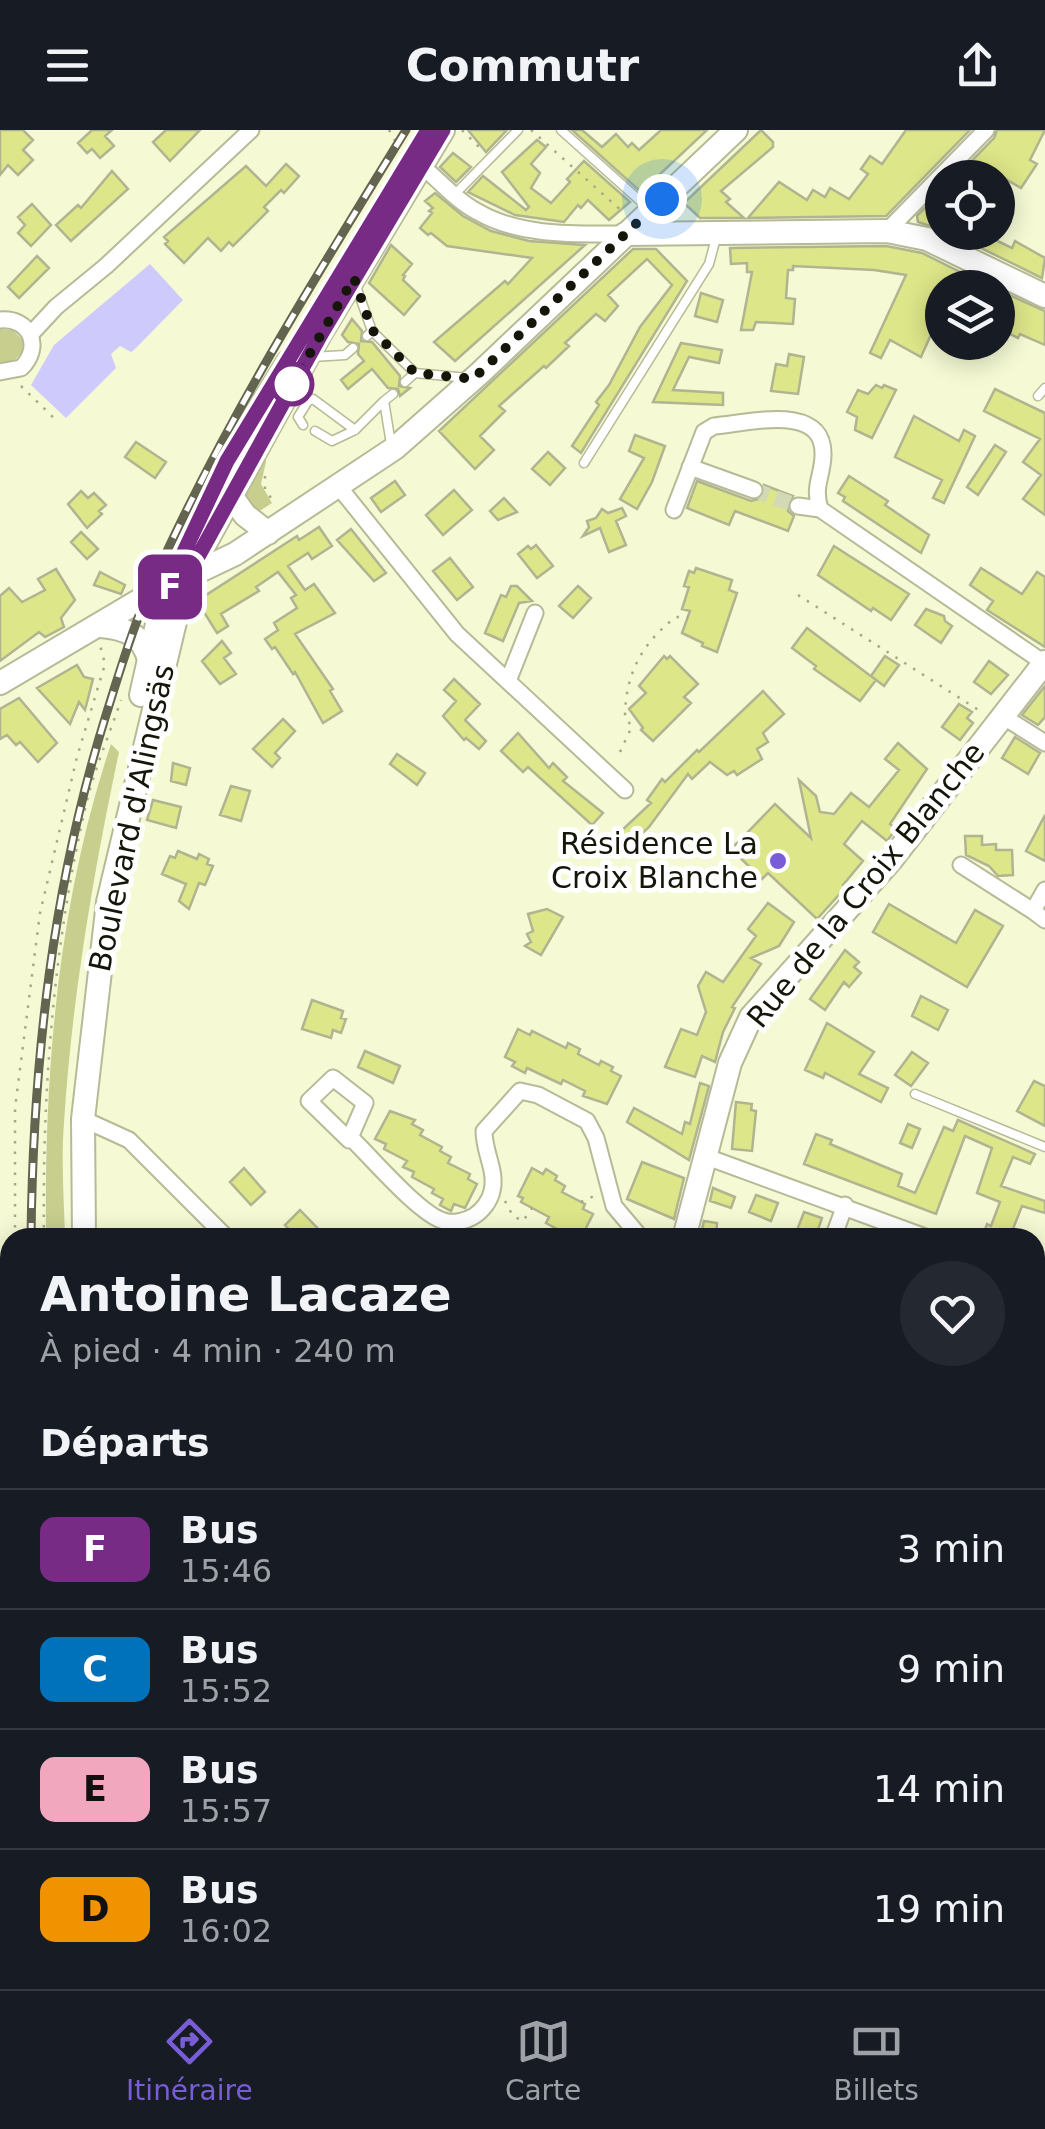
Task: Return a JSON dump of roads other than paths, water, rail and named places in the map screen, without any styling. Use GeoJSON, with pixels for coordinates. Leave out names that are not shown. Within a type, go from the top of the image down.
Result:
{"type":"FeatureCollection","features":[{"type":"Feature","properties":{"kind":"main road"},"geometry":{"type":"LineString","coordinates":[[175,585],[227,461],[428,130]]}},
{"type":"Feature","properties":{"kind":"main road"},"geometry":{"type":"LineString","coordinates":[[175,585],[354,278],[411,158],[443,130]]}},
{"type":"Feature","properties":{"kind":"main road"},"geometry":{"type":"LineString","coordinates":[[0,683],[100,634],[147,596],[175,585],[268,533],[392,450],[473,379],[736,130]]}},
{"type":"Feature","properties":{"kind":"main road"},"geometry":{"type":"LineString","coordinates":[[643,217],[710,234],[888,231],[927,239],[1045,296]]}},
{"type":"Feature","properties":{"kind":"main road"},"geometry":{"type":"LineString","coordinates":[[643,217],[670,219],[710,234]]}},
{"type":"Feature","properties":{"kind":"main road"},"geometry":{"type":"LineString","coordinates":[[230,494],[245,515],[268,533]]}},
{"type":"Feature","properties":{"kind":"main road","name":"Boulevard d'Alingsäs"},"geometry":{"type":"LineString","coordinates":[[73,1228],[71,1127],[96,897],[149,661],[175,585]]}},
{"type":"Feature","properties":{"kind":"main road","name":"Boulevard d'Alingsäs"},"geometry":{"type":"LineString","coordinates":[[84,1228],[83,1119],[108,902],[175,585]]}},
{"type":"Feature","properties":{"kind":"main road"},"geometry":{"type":"LineString","coordinates":[[100,634],[124,629],[145,647],[149,661]]}},
{"type":"Feature","properties":{"kind":"main road","name":"Rue de la Croix Blanche"},"geometry":{"type":"LineString","coordinates":[[687,1228],[730,1063],[751,1017],[892,859],[998,718],[1045,663]]}},
{"type":"Feature","properties":{"kind":"street"},"geometry":{"type":"LineString","coordinates":[[31,334],[252,130]]}},
{"type":"Feature","properties":{"kind":"street"},"geometry":{"type":"LineString","coordinates":[[888,231],[986,130]]}},
{"type":"Feature","properties":{"kind":"street"},"geometry":{"type":"LineString","coordinates":[[411,158],[477,212],[508,224],[570,234],[643,217]]}},
{"type":"Feature","properties":{"kind":"street"},"geometry":{"type":"LineString","coordinates":[[0,320],[17,321],[56,307]]}},
{"type":"Feature","properties":{"kind":"street"},"geometry":{"type":"LineString","coordinates":[[6,372],[21,368],[32,353],[31,334],[17,321]]}},
{"type":"Feature","properties":{"kind":"street"},"geometry":{"type":"LineString","coordinates":[[674,510],[704,432],[714,426],[799,420],[814,426],[822,440],[823,460],[815,493],[820,509]]}},
{"type":"Feature","properties":{"kind":"street"},"geometry":{"type":"LineString","coordinates":[[690,467],[754,490]]}},
{"type":"Feature","properties":{"kind":"street"},"geometry":{"type":"LineString","coordinates":[[339,487],[456,634],[625,790]]}},
{"type":"Feature","properties":{"kind":"street"},"geometry":{"type":"LineString","coordinates":[[798,506],[820,509],[1045,663]]}},
{"type":"Feature","properties":{"kind":"street"},"geometry":{"type":"LineString","coordinates":[[508,681],[535,613]]}},
{"type":"Feature","properties":{"kind":"street"},"geometry":{"type":"LineString","coordinates":[[998,718],[1045,743]]}},
{"type":"Feature","properties":{"kind":"street"},"geometry":{"type":"LineString","coordinates":[[962,865],[1039,915],[1045,890]]}},
{"type":"Feature","properties":{"kind":"street"},"geometry":{"type":"LineString","coordinates":[[351,1138],[422,1208],[443,1221],[460,1222],[484,1207],[492,1192],[494,1174],[484,1152],[484,1131],[520,1092],[538,1095],[587,1121],[596,1138],[614,1206],[633,1228]]}},
{"type":"Feature","properties":{"kind":"street"},"geometry":{"type":"LineString","coordinates":[[83,1119],[129,1140],[217,1228]]}},
{"type":"Feature","properties":{"kind":"street"},"geometry":{"type":"LineString","coordinates":[[707,1157],[902,1228]]}},
{"type":"Feature","properties":{"kind":"street"},"geometry":{"type":"LineString","coordinates":[[837,1228],[845,1206]]}},
{"type":"Feature","properties":{"kind":"lane"},"geometry":{"type":"LineString","coordinates":[[454,194],[518,130]]}},
{"type":"Feature","properties":{"kind":"lane"},"geometry":{"type":"LineString","coordinates":[[561,130],[643,217]]}},
{"type":"Feature","properties":{"kind":"lane"},"geometry":{"type":"LineString","coordinates":[[584,463],[709,264],[710,234]]}},
{"type":"Feature","properties":{"kind":"lane"},"geometry":{"type":"LineString","coordinates":[[354,278],[370,333],[415,373],[473,379]]}},
{"type":"Feature","properties":{"kind":"lane"},"geometry":{"type":"LineString","coordinates":[[308,358],[345,355],[353,348]]}},
{"type":"Feature","properties":{"kind":"lane"},"geometry":{"type":"LineString","coordinates":[[406,382],[415,373]]}},
{"type":"Feature","properties":{"kind":"lane"},"geometry":{"type":"LineString","coordinates":[[314,431],[332,441],[355,430],[393,394]]}},
{"type":"Feature","properties":{"kind":"lane"},"geometry":{"type":"LineString","coordinates":[[303,425],[298,417],[312,399],[355,430]]}},
{"type":"Feature","properties":{"kind":"lane"},"geometry":{"type":"LineString","coordinates":[[384,401],[392,450]]}},
{"type":"Feature","properties":{"kind":"lane"},"geometry":{"type":"LineString","coordinates":[[915,1094],[1045,1148]]}},
{"type":"Feature","properties":{"kind":"tunnel"},"geometry":{"type":"LineString","coordinates":[[754,490],[798,506]]}},
{"type":"Feature","properties":{"kind":"railway"},"geometry":{"type":"LineString","coordinates":[[31,1228],[36,1105],[49,973],[72,843],[131,638],[176,533],[236,415],[406,130]]}},
{"type":"Feature","properties":{"kind":"place","name":"Résidence La Croix Blanche"},"geometry":{"type":"Point","coordinates":[778,861]}}]}
